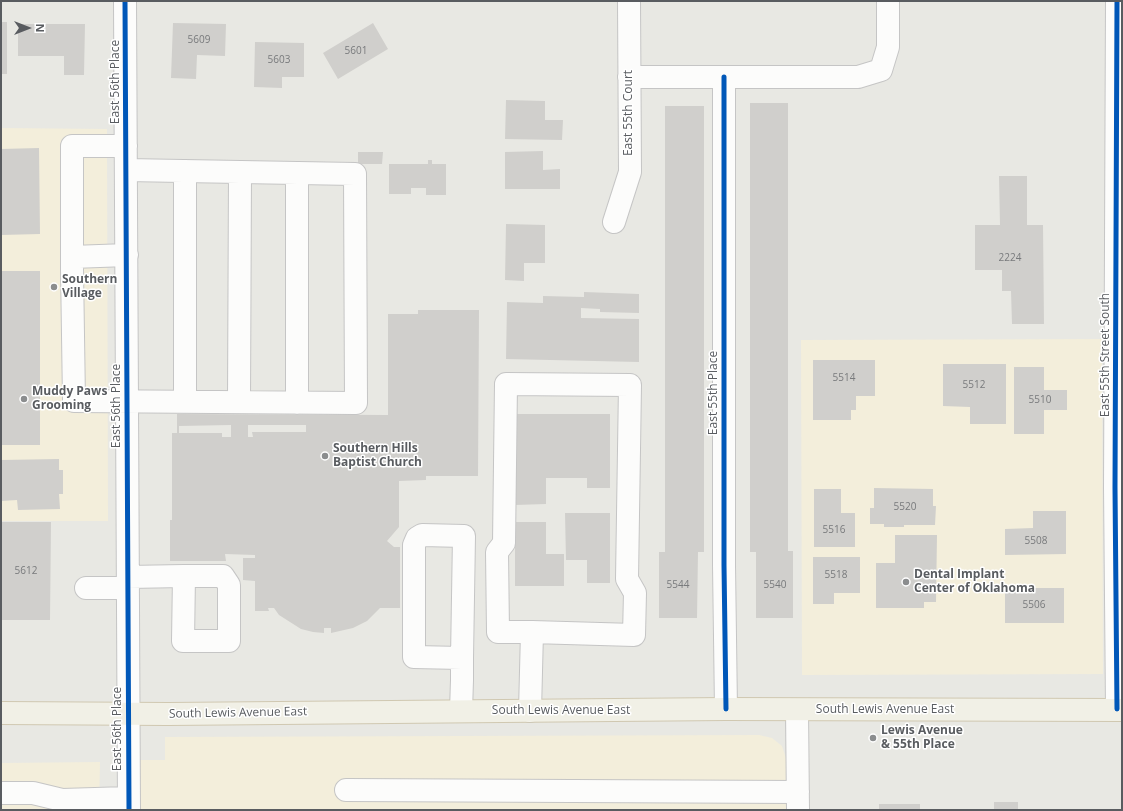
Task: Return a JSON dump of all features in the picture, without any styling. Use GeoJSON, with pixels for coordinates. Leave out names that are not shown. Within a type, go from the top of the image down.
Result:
{"type":"FeatureCollection","features":[{"type":"Feature","properties":{"kind":"main road","name":"South Lewis Avenue East"},"geometry":{"type":"LineString","coordinates":[[1,713],[129,714],[461,711],[1120,710]]}},
{"type":"Feature","properties":{"kind":"street","name":"East 56th Place"},"geometry":{"type":"LineString","coordinates":[[125,1],[129,714],[128,804]]}},
{"type":"Feature","properties":{"kind":"street","name":"East 55th Court"},"geometry":{"type":"LineString","coordinates":[[614,222],[630,172],[629,1]]}},
{"type":"Feature","properties":{"kind":"street"},"geometry":{"type":"LineString","coordinates":[[629,76],[858,77],[881,70],[888,47],[888,1]]}},
{"type":"Feature","properties":{"kind":"street","name":"East 55th Street South"},"geometry":{"type":"LineString","coordinates":[[1117,1],[1120,710]]}},
{"type":"Feature","properties":{"kind":"street","name":"East 55th Place"},"geometry":{"type":"LineString","coordinates":[[724,77],[724,565],[726,710]]}},
{"type":"Feature","properties":{"kind":"street"},"geometry":{"type":"LineString","coordinates":[[126,146],[72,146],[74,401],[356,403],[355,174],[126,170]]}},
{"type":"Feature","properties":{"kind":"street"},"geometry":{"type":"LineString","coordinates":[[185,171],[185,402]]}},
{"type":"Feature","properties":{"kind":"street"},"geometry":{"type":"LineString","coordinates":[[239,402],[240,172]]}},
{"type":"Feature","properties":{"kind":"street"},"geometry":{"type":"LineString","coordinates":[[297,173],[297,403]]}},
{"type":"Feature","properties":{"kind":"street"},"geometry":{"type":"LineString","coordinates":[[72,257],[127,255]]}},
{"type":"Feature","properties":{"kind":"street"},"geometry":{"type":"LineString","coordinates":[[506,384],[630,385],[627,579],[635,593],[634,635],[532,632],[498,632],[497,552],[504,543],[506,384]]}},
{"type":"Feature","properties":{"kind":"street"},"geometry":{"type":"LineString","coordinates":[[461,711],[462,658],[464,536],[422,535],[416,538],[414,545],[414,657],[462,658]]}},
{"type":"Feature","properties":{"kind":"street"},"geometry":{"type":"LineString","coordinates":[[86,588],[184,576]]}},
{"type":"Feature","properties":{"kind":"street"},"geometry":{"type":"LineString","coordinates":[[530,711],[532,632]]}},
{"type":"Feature","properties":{"kind":"street"},"geometry":{"type":"LineString","coordinates":[[346,790],[798,801],[797,710]]}},
{"type":"Feature","properties":{"kind":"street"},"geometry":{"type":"LineString","coordinates":[[1,793],[33,793],[62,800],[128,804]]}},
{"type":"Feature","properties":{"kind":"shaded area","name":"Southern Village"},"geometry":{"type":"Polygon","coordinates":[[[1,128],[107,129],[108,521],[1,521],[1,128]]]}},
{"type":"Feature","properties":{"kind":"shaded area"},"geometry":{"type":"Polygon","coordinates":[[[1102,339],[1103,674],[802,675],[801,340],[1102,339]]]}},
{"type":"Feature","properties":{"kind":"shaded area"},"geometry":{"type":"Polygon","coordinates":[[[759,735],[772,738],[782,746],[786,758],[787,810],[138,810],[138,760],[165,760],[165,737],[759,735]]]}},
{"type":"Feature","properties":{"kind":"shaded area"},"geometry":{"type":"Polygon","coordinates":[[[100,762],[99,810],[1,810],[1,763],[100,762]]]}},
{"type":"Feature","properties":{"kind":"building"},"geometry":{"type":"Polygon","coordinates":[[[1,22],[7,22],[7,74],[1,74],[1,22]]]}},
{"type":"Feature","properties":{"kind":"building"},"geometry":{"type":"Polygon","coordinates":[[[173,23],[226,24],[225,56],[197,55],[196,79],[171,78],[173,23]]]}},
{"type":"Feature","properties":{"kind":"building"},"geometry":{"type":"Polygon","coordinates":[[[373,23],[388,49],[338,79],[323,53],[373,23]]]}},
{"type":"Feature","properties":{"kind":"building"},"geometry":{"type":"Polygon","coordinates":[[[18,24],[85,24],[84,75],[64,75],[64,56],[18,56],[18,24]]]}},
{"type":"Feature","properties":{"kind":"building"},"geometry":{"type":"Polygon","coordinates":[[[255,42],[304,43],[304,77],[282,77],[282,88],[254,87],[255,42]]]}},
{"type":"Feature","properties":{"kind":"building"},"geometry":{"type":"Polygon","coordinates":[[[506,100],[545,101],[545,120],[563,120],[562,140],[505,139],[506,100]]]}},
{"type":"Feature","properties":{"kind":"building"},"geometry":{"type":"Polygon","coordinates":[[[750,103],[788,103],[788,551],[793,551],[793,618],[756,618],[756,552],[750,552],[750,103]]]}},
{"type":"Feature","properties":{"kind":"building"},"geometry":{"type":"Polygon","coordinates":[[[665,106],[704,106],[704,552],[698,552],[697,618],[659,618],[659,552],[665,552],[665,106]]]}},
{"type":"Feature","properties":{"kind":"building"},"geometry":{"type":"Polygon","coordinates":[[[39,148],[40,234],[1,235],[1,149],[39,148]]]}},
{"type":"Feature","properties":{"kind":"building"},"geometry":{"type":"Polygon","coordinates":[[[543,151],[543,170],[560,169],[560,189],[505,189],[505,152],[543,151]]]}},
{"type":"Feature","properties":{"kind":"building"},"geometry":{"type":"Polygon","coordinates":[[[358,152],[383,152],[382,164],[358,164],[358,152]]]}},
{"type":"Feature","properties":{"kind":"building"},"geometry":{"type":"Polygon","coordinates":[[[428,160],[432,160],[432,164],[446,164],[446,195],[426,195],[426,188],[411,188],[411,194],[389,194],[389,164],[428,164],[428,160]]]}},
{"type":"Feature","properties":{"kind":"building"},"geometry":{"type":"Polygon","coordinates":[[[999,176],[1027,176],[1027,225],[1043,225],[1044,324],[1012,324],[1011,291],[1002,291],[1002,270],[975,270],[975,225],[1000,225],[999,176]]]}},
{"type":"Feature","properties":{"kind":"building"},"geometry":{"type":"Polygon","coordinates":[[[506,224],[545,225],[545,263],[524,263],[524,281],[505,280],[506,224]]]}},
{"type":"Feature","properties":{"kind":"building"},"geometry":{"type":"Polygon","coordinates":[[[1,271],[40,271],[40,445],[1,445],[1,271]]]}},
{"type":"Feature","properties":{"kind":"building"},"geometry":{"type":"Polygon","coordinates":[[[584,292],[639,294],[639,313],[600,312],[600,309],[581,308],[581,318],[639,319],[639,362],[506,359],[507,302],[543,303],[543,296],[584,297],[584,292]]]}},
{"type":"Feature","properties":{"kind":"building","name":"Southern Hills Baptist Church"},"geometry":{"type":"Polygon","coordinates":[[[418,310],[479,310],[478,476],[426,476],[426,480],[399,481],[399,527],[387,541],[394,547],[400,547],[400,608],[380,608],[367,621],[353,628],[331,633],[331,628],[324,628],[324,633],[313,632],[301,629],[279,615],[274,608],[268,608],[269,611],[255,611],[255,581],[243,580],[243,558],[255,558],[255,555],[225,554],[226,561],[170,561],[170,520],[172,520],[172,433],[177,433],[177,414],[388,415],[388,314],[418,314],[418,310]],[[231,425],[179,426],[179,433],[222,433],[222,437],[231,437],[231,425]],[[248,425],[248,437],[253,437],[252,432],[306,432],[306,425],[248,425]]]}},
{"type":"Feature","properties":{"kind":"building"},"geometry":{"type":"Polygon","coordinates":[[[813,360],[875,360],[875,396],[856,396],[856,410],[851,410],[851,420],[813,420],[813,360]]]}},
{"type":"Feature","properties":{"kind":"building"},"geometry":{"type":"Polygon","coordinates":[[[943,364],[1006,364],[1006,424],[970,424],[970,407],[943,406],[943,364]]]}},
{"type":"Feature","properties":{"kind":"building"},"geometry":{"type":"Polygon","coordinates":[[[1014,367],[1044,367],[1044,390],[1067,390],[1067,410],[1044,410],[1044,434],[1014,434],[1014,367]]]}},
{"type":"Feature","properties":{"kind":"building"},"geometry":{"type":"Polygon","coordinates":[[[514,414],[610,414],[610,488],[587,488],[587,478],[546,478],[546,504],[515,505],[514,414]]]}},
{"type":"Feature","properties":{"kind":"building"},"geometry":{"type":"Polygon","coordinates":[[[59,459],[59,470],[63,470],[63,494],[59,494],[60,509],[18,510],[17,500],[1,501],[1,460],[59,459]]]}},
{"type":"Feature","properties":{"kind":"building"},"geometry":{"type":"Polygon","coordinates":[[[874,488],[933,489],[933,506],[936,506],[935,525],[904,525],[904,527],[884,527],[884,524],[870,524],[870,508],[874,508],[874,488]]]}},
{"type":"Feature","properties":{"kind":"building"},"geometry":{"type":"Polygon","coordinates":[[[814,489],[841,489],[841,513],[855,513],[855,547],[814,547],[814,489]]]}},
{"type":"Feature","properties":{"kind":"building"},"geometry":{"type":"Polygon","coordinates":[[[1033,511],[1066,511],[1066,554],[1005,555],[1005,529],[1033,528],[1033,511]]]}},
{"type":"Feature","properties":{"kind":"building"},"geometry":{"type":"Polygon","coordinates":[[[565,513],[610,513],[610,583],[587,583],[587,560],[566,560],[565,513]]]}},
{"type":"Feature","properties":{"kind":"building"},"geometry":{"type":"Polygon","coordinates":[[[1,522],[51,522],[50,620],[1,620],[1,522]]]}},
{"type":"Feature","properties":{"kind":"building"},"geometry":{"type":"Polygon","coordinates":[[[515,522],[546,522],[546,554],[564,554],[564,586],[515,586],[515,522]]]}},
{"type":"Feature","properties":{"kind":"building","name":"Dental Implant Center of Oklahoma"},"geometry":{"type":"Polygon","coordinates":[[[895,535],[937,535],[936,602],[924,602],[924,608],[876,608],[876,563],[895,563],[895,535]]]}},
{"type":"Feature","properties":{"kind":"building"},"geometry":{"type":"Polygon","coordinates":[[[813,557],[860,557],[860,593],[834,593],[834,604],[813,604],[813,557]]]}},
{"type":"Feature","properties":{"kind":"building"},"geometry":{"type":"Polygon","coordinates":[[[1005,588],[1064,588],[1064,623],[1005,623],[1005,588]]]}},
{"type":"Feature","properties":{"kind":"building"},"geometry":{"type":"Polygon","coordinates":[[[994,802],[1018,802],[1018,810],[994,810],[994,802]]]}},
{"type":"Feature","properties":{"kind":"building"},"geometry":{"type":"Polygon","coordinates":[[[879,804],[920,804],[920,810],[879,810],[879,804]]]}},
{"type":"Feature","properties":{"kind":"cycle path"},"geometry":{"type":"LineString","coordinates":[[125,1],[129,810]]}},
{"type":"Feature","properties":{"kind":"cycle path"},"geometry":{"type":"LineString","coordinates":[[1117,1],[1115,487],[1117,709]]}},
{"type":"Feature","properties":{"kind":"cycle path"},"geometry":{"type":"LineString","coordinates":[[724,77],[724,565],[726,709]]}},
{"type":"Feature","properties":{"kind":"place","name":"Southern Village"},"geometry":{"type":"Point","coordinates":[54,287]}},
{"type":"Feature","properties":{"kind":"place","name":"Muddy Paws Grooming"},"geometry":{"type":"Point","coordinates":[24,399]}},
{"type":"Feature","properties":{"kind":"place","name":"Southern Hills Baptist Church"},"geometry":{"type":"Point","coordinates":[325,456]}},
{"type":"Feature","properties":{"kind":"place","name":"Dental Implant Center of Oklahoma"},"geometry":{"type":"Point","coordinates":[906,582]}},
{"type":"Feature","properties":{"kind":"place","name":"Lewis Avenue & 55th Place"},"geometry":{"type":"Point","coordinates":[873,738]}}]}
